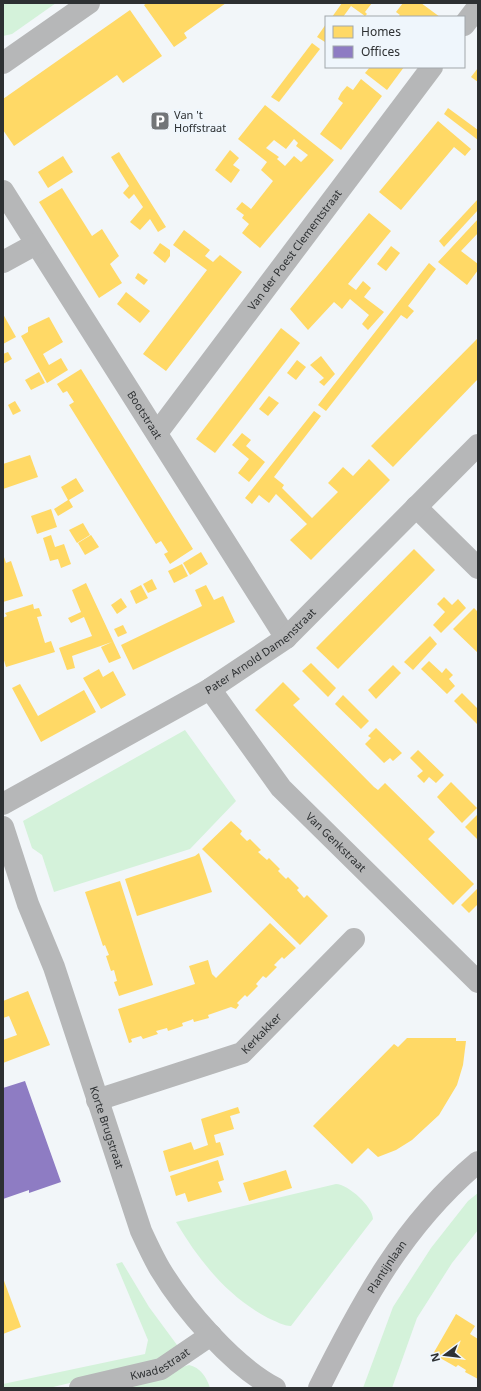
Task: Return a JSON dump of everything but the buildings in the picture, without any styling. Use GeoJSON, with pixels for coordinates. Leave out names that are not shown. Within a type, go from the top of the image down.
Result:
{"type":"FeatureCollection","features":[{"type":"Feature","properties":{"kind":"main road","name":"Plantijnlaan"},"geometry":{"type":"LineString","coordinates":[[319,1388],[379,1277],[408,1234],[454,1182],[478,1162]]}},
{"type":"Feature","properties":{"kind":"street"},"geometry":{"type":"LineString","coordinates":[[3,63],[89,3]]}},
{"type":"Feature","properties":{"kind":"street"},"geometry":{"type":"LineString","coordinates":[[465,23],[475,7]]}},
{"type":"Feature","properties":{"kind":"street","name":"Van der Poest Clementstraat"},"geometry":{"type":"LineString","coordinates":[[157,432],[431,68]]}},
{"type":"Feature","properties":{"kind":"street","name":"Bootstraat"},"geometry":{"type":"LineString","coordinates":[[3,190],[286,638]]}},
{"type":"Feature","properties":{"kind":"street"},"geometry":{"type":"LineString","coordinates":[[3,262],[36,244]]}},
{"type":"Feature","properties":{"kind":"street","name":"Pater Arnold Damenstraat"},"geometry":{"type":"LineString","coordinates":[[3,804],[210,689],[286,638],[478,444]]}},
{"type":"Feature","properties":{"kind":"street"},"geometry":{"type":"LineString","coordinates":[[416,507],[478,568]]}},
{"type":"Feature","properties":{"kind":"street","name":"Van Genkstraat"},"geometry":{"type":"LineString","coordinates":[[210,689],[281,788],[478,982]]}},
{"type":"Feature","properties":{"kind":"street","name":"Korte Brugstraat"},"geometry":{"type":"LineString","coordinates":[[3,827],[28,904],[54,967],[141,1231],[160,1270],[211,1335],[249,1371],[274,1388]]}},
{"type":"Feature","properties":{"kind":"street","name":"Kerkakker"},"geometry":{"type":"LineString","coordinates":[[97,1100],[242,1053],[354,939]]}},
{"type":"Feature","properties":{"kind":"street","name":"Kwadestraat"},"geometry":{"type":"LineString","coordinates":[[80,1388],[161,1369],[211,1335]]}},
{"type":"Feature","properties":{"kind":"green space"},"geometry":{"type":"Polygon","coordinates":[[[3,3],[56,3],[12,34],[3,36],[3,3]]]}},
{"type":"Feature","properties":{"kind":"green space"},"geometry":{"type":"Polygon","coordinates":[[[185,730],[236,801],[190,849],[54,892],[42,855],[32,848],[23,821],[185,730]]]}},
{"type":"Feature","properties":{"kind":"green space"},"geometry":{"type":"Polygon","coordinates":[[[336,1184],[347,1188],[359,1197],[369,1208],[373,1219],[291,1326],[268,1318],[253,1309],[227,1289],[195,1251],[176,1222],[336,1184]]]}},
{"type":"Feature","properties":{"kind":"green space"},"geometry":{"type":"Polygon","coordinates":[[[478,1193],[478,1230],[452,1263],[417,1318],[392,1388],[363,1388],[393,1307],[431,1248],[468,1201],[478,1193]]]}},
{"type":"Feature","properties":{"kind":"green space"},"geometry":{"type":"Polygon","coordinates":[[[122,1262],[149,1307],[177,1345],[177,1348],[158,1359],[137,1367],[49,1388],[3,1388],[3,1384],[145,1354],[148,1340],[116,1264],[122,1262]]]}},
{"type":"Feature","properties":{"kind":"green space"},"geometry":{"type":"Polygon","coordinates":[[[189,1365],[200,1371],[207,1380],[210,1388],[113,1388],[189,1365]]]}},
{"type":"Feature","properties":{"kind":"place","name":"Van 't Hoffstraat"},"geometry":{"type":"Point","coordinates":[160,121]}}]}
